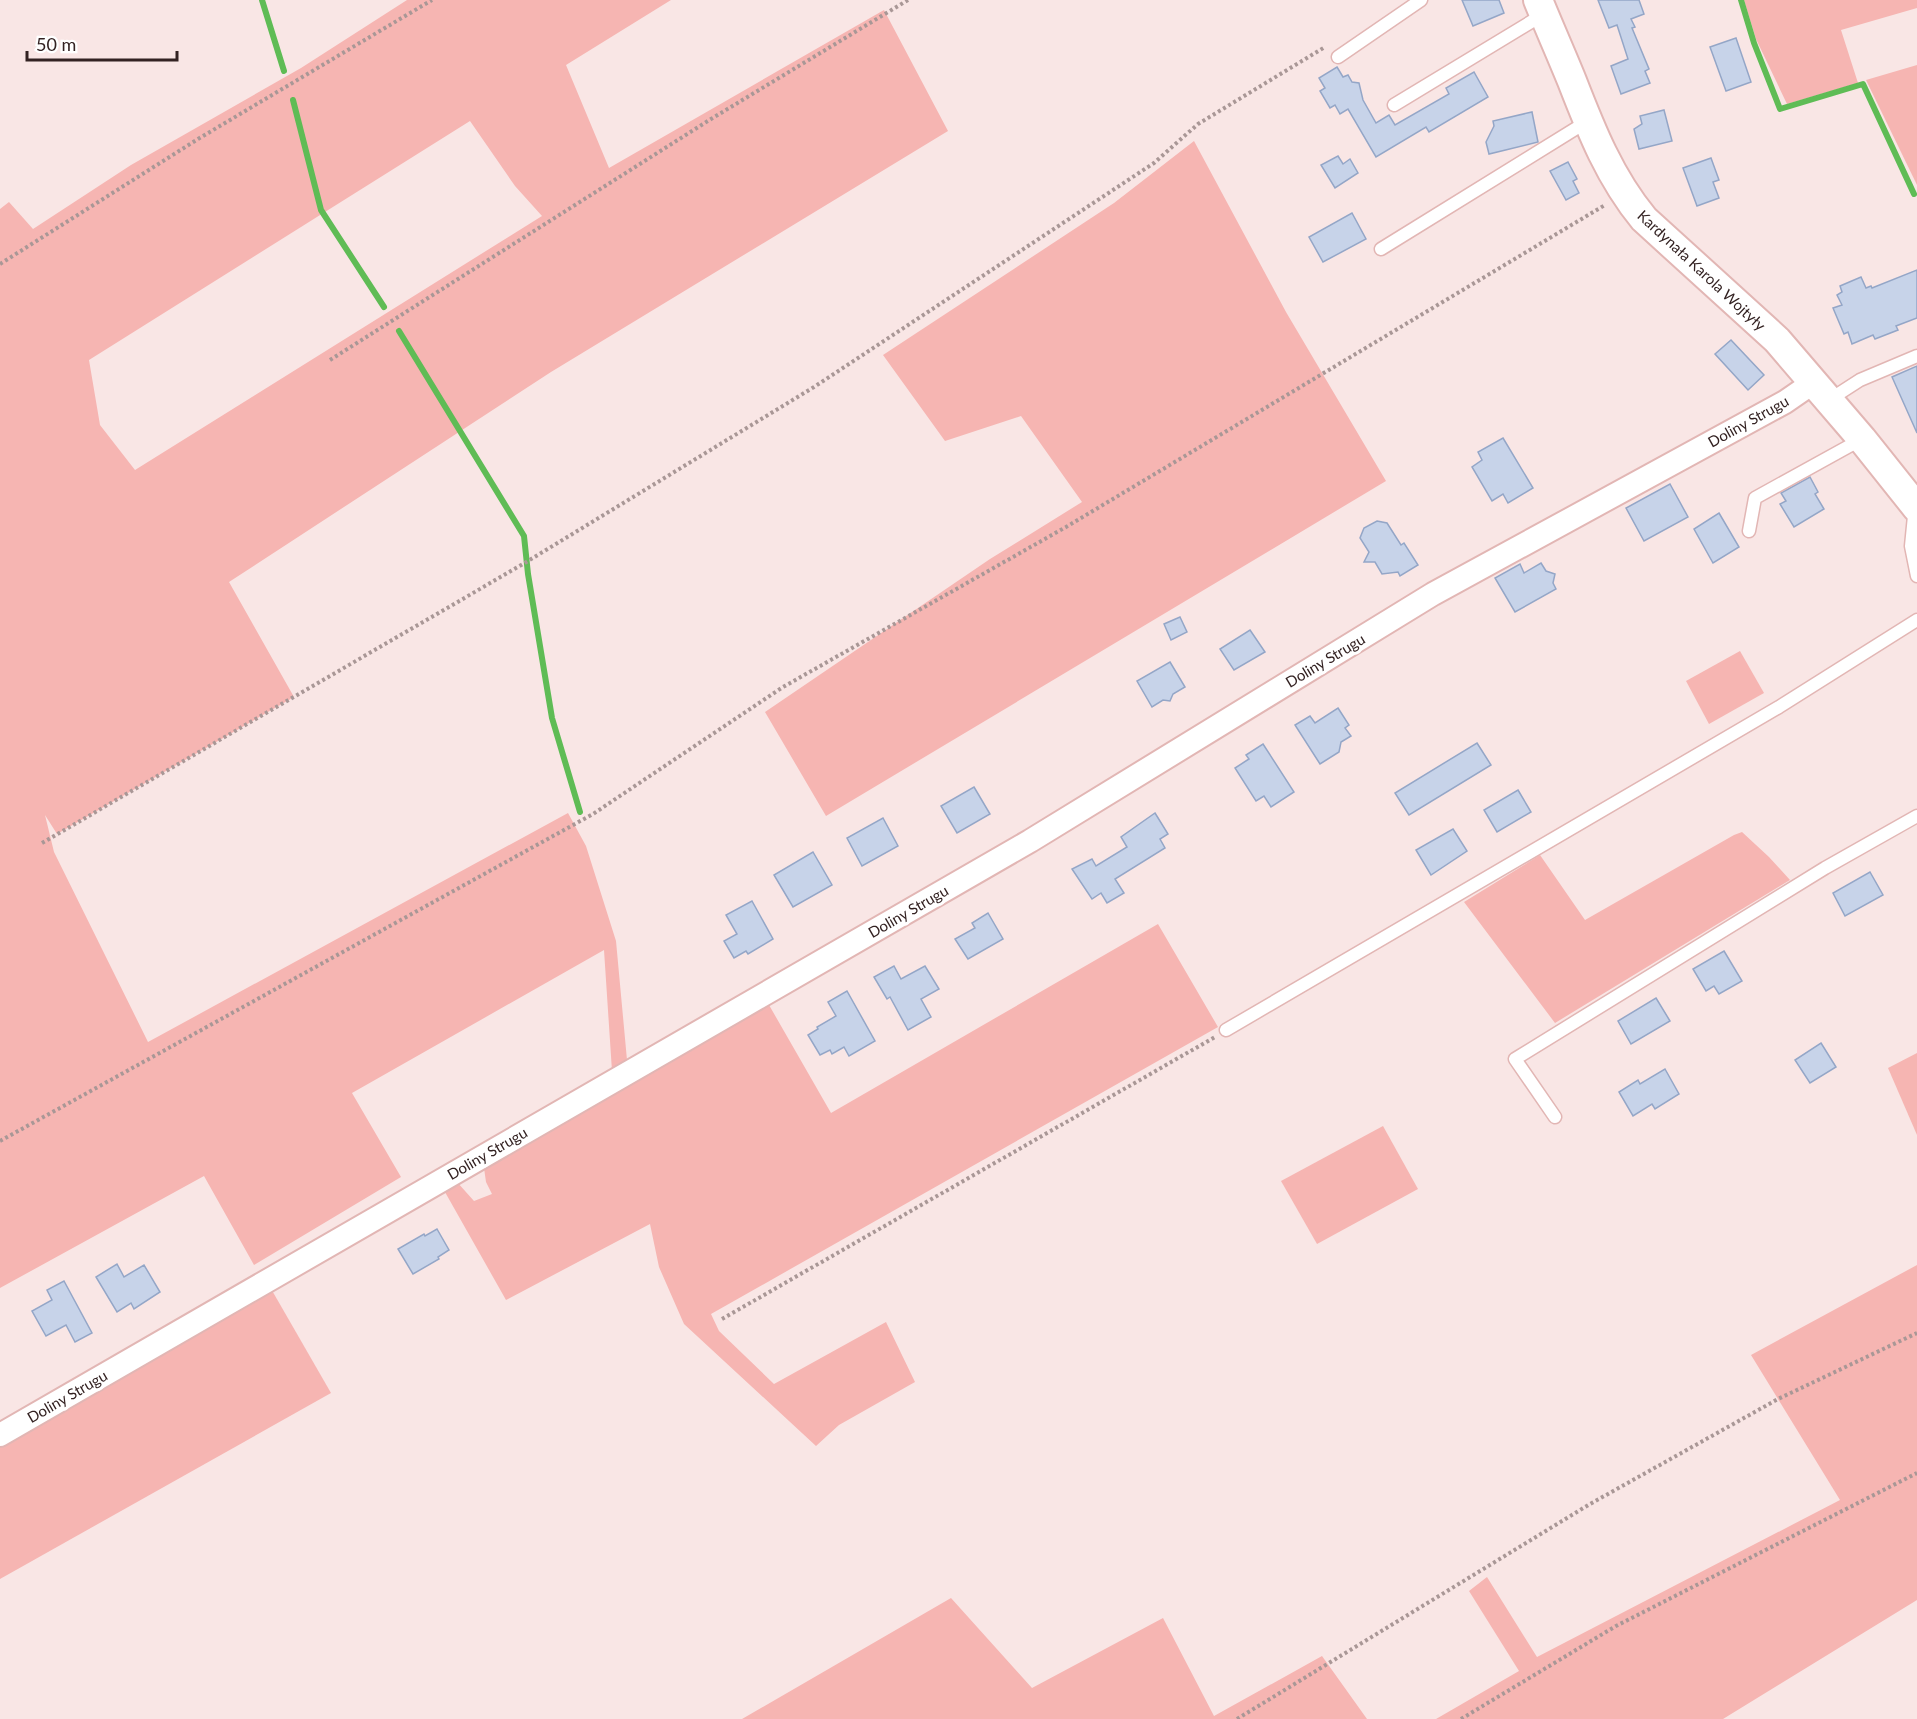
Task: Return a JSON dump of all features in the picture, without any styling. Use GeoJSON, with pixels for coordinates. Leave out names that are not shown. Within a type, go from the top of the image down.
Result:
{"type":"FeatureCollection","features":[{"type":"Feature","properties":{"kind":"street","name":"Kardynała Karola Wojtyły"},"geometry":{"type":"LineString","coordinates":[[1541,7],[1588,121],[1624,194],[1644,219],[1777,340],[1916,506]]}},
{"type":"Feature","properties":{"kind":"street","name":"Doliny Strugu"},"geometry":{"type":"LineString","coordinates":[[0,1435],[1030,840],[1433,594],[1785,402],[1821,391]]}},
{"type":"Feature","properties":{"kind":"lane"},"geometry":{"type":"LineString","coordinates":[[1338,57],[1420,0]]}},
{"type":"Feature","properties":{"kind":"lane"},"geometry":{"type":"LineString","coordinates":[[1394,105],[1541,7]]}},
{"type":"Feature","properties":{"kind":"lane"},"geometry":{"type":"LineString","coordinates":[[1381,249],[1588,121]]}},
{"type":"Feature","properties":{"kind":"lane"},"geometry":{"type":"LineString","coordinates":[[1821,391],[1860,380],[1917,356]]}},
{"type":"Feature","properties":{"kind":"lane"},"geometry":{"type":"LineString","coordinates":[[1749,531],[1755,498],[1862,439]]}},
{"type":"Feature","properties":{"kind":"lane"},"geometry":{"type":"LineString","coordinates":[[1916,506],[1911,546],[1917,576]]}},
{"type":"Feature","properties":{"kind":"lane"},"geometry":{"type":"LineString","coordinates":[[1226,1030],[1779,707],[1917,620]]}},
{"type":"Feature","properties":{"kind":"lane"},"geometry":{"type":"LineString","coordinates":[[1555,1118],[1515,1059],[1825,868],[1917,816]]}},
{"type":"Feature","properties":{"kind":"path"},"geometry":{"type":"LineString","coordinates":[[0,264],[198,139],[432,0]]}},
{"type":"Feature","properties":{"kind":"path"},"geometry":{"type":"LineString","coordinates":[[330,360],[711,118],[908,0]]}},
{"type":"Feature","properties":{"kind":"path"},"geometry":{"type":"LineString","coordinates":[[42,843],[523,564],[804,393],[1154,163],[1198,124],[1332,43]]}},
{"type":"Feature","properties":{"kind":"path"},"geometry":{"type":"LineString","coordinates":[[0,1141],[593,814],[783,687],[1066,527],[1624,194]]}},
{"type":"Feature","properties":{"kind":"path"},"geometry":{"type":"LineString","coordinates":[[722,1319],[1226,1030]]}},
{"type":"Feature","properties":{"kind":"path"},"geometry":{"type":"LineString","coordinates":[[1237,1719],[1590,1504],[1778,1399],[1917,1333]]}},
{"type":"Feature","properties":{"kind":"path"},"geometry":{"type":"LineString","coordinates":[[1461,1719],[1616,1626],[1917,1473]]}},
{"type":"Feature","properties":{"kind":"shaded area"},"geometry":{"type":"Polygon","coordinates":[[[407,0],[671,0],[566,65],[609,168],[884,10],[948,131],[551,372],[229,582],[294,697],[57,834],[45,815],[54,852],[148,1042],[568,813],[586,846],[616,941],[627,1060],[612,1071],[604,950],[352,1093],[401,1177],[254,1265],[204,1176],[0,1288],[0,209],[9,202],[33,229],[131,165],[301,68],[407,0]],[[470,121],[89,360],[100,425],[135,470],[542,216],[515,186],[470,121]]]}},
{"type":"Feature","properties":{"kind":"shaded area"},"geometry":{"type":"Polygon","coordinates":[[[1744,0],[1917,0],[1917,8],[1841,30],[1858,83],[1787,104],[1756,39],[1744,0]]]}},
{"type":"Feature","properties":{"kind":"shaded area"},"geometry":{"type":"Polygon","coordinates":[[[1917,65],[1917,185],[1866,80],[1917,65]]]}},
{"type":"Feature","properties":{"kind":"shaded area"},"geometry":{"type":"Polygon","coordinates":[[[1194,141],[1286,312],[1386,481],[826,816],[765,712],[990,559],[1082,502],[1021,416],[945,441],[883,355],[1114,203],[1194,141]]]}},
{"type":"Feature","properties":{"kind":"shaded area"},"geometry":{"type":"Polygon","coordinates":[[[1740,651],[1764,693],[1709,724],[1686,681],[1740,651]]]}},
{"type":"Feature","properties":{"kind":"shaded area"},"geometry":{"type":"Polygon","coordinates":[[[1742,832],[1790,880],[1555,1023],[1464,902],[1540,855],[1585,920],[1742,832]]]}},
{"type":"Feature","properties":{"kind":"shaded area"},"geometry":{"type":"Polygon","coordinates":[[[1158,924],[1218,1027],[711,1314],[719,1331],[774,1384],[886,1322],[915,1382],[839,1425],[816,1446],[684,1324],[659,1267],[650,1224],[506,1300],[441,1185],[457,1182],[474,1201],[492,1194],[486,1182],[484,1168],[765,998],[831,1113],[1158,924]]]}},
{"type":"Feature","properties":{"kind":"shaded area"},"geometry":{"type":"Polygon","coordinates":[[[1917,1053],[1917,1135],[1888,1068],[1917,1053]]]}},
{"type":"Feature","properties":{"kind":"shaded area"},"geometry":{"type":"Polygon","coordinates":[[[1383,1126],[1418,1189],[1317,1244],[1281,1181],[1383,1126]]]}},
{"type":"Feature","properties":{"kind":"shaded area"},"geometry":{"type":"Polygon","coordinates":[[[1917,1265],[1917,1600],[1723,1719],[1436,1719],[1519,1671],[1469,1591],[1487,1577],[1537,1657],[1840,1500],[1751,1355],[1917,1265]]]}},
{"type":"Feature","properties":{"kind":"shaded area"},"geometry":{"type":"Polygon","coordinates":[[[270,1287],[331,1393],[0,1579],[0,1442],[270,1287]]]}},
{"type":"Feature","properties":{"kind":"shaded area"},"geometry":{"type":"Polygon","coordinates":[[[951,1598],[1032,1688],[1163,1618],[1214,1716],[1322,1656],[1367,1719],[742,1719],[951,1598]]]}},
{"type":"Feature","properties":{"kind":"building"},"geometry":{"type":"Polygon","coordinates":[[[1462,0],[1499,0],[1504,13],[1473,26],[1462,0]]]}},
{"type":"Feature","properties":{"kind":"building"},"geometry":{"type":"Polygon","coordinates":[[[1598,0],[1639,0],[1644,14],[1631,19],[1635,27],[1632,28],[1649,69],[1645,71],[1650,83],[1621,94],[1611,66],[1628,59],[1617,25],[1609,28],[1598,0]]]}},
{"type":"Feature","properties":{"kind":"building"},"geometry":{"type":"Polygon","coordinates":[[[1736,38],[1751,82],[1726,91],[1710,47],[1736,38]]]}},
{"type":"Feature","properties":{"kind":"building"},"geometry":{"type":"Polygon","coordinates":[[[1337,67],[1343,77],[1348,75],[1352,82],[1359,83],[1363,100],[1376,123],[1389,115],[1395,125],[1449,94],[1446,88],[1474,72],[1488,97],[1429,132],[1426,127],[1376,157],[1348,109],[1340,114],[1335,105],[1330,108],[1320,91],[1325,88],[1319,78],[1337,67]]]}},
{"type":"Feature","properties":{"kind":"building"},"geometry":{"type":"Polygon","coordinates":[[[1664,110],[1672,141],[1639,149],[1634,129],[1642,124],[1640,116],[1664,110]]]}},
{"type":"Feature","properties":{"kind":"building"},"geometry":{"type":"Polygon","coordinates":[[[1532,112],[1538,142],[1489,154],[1486,142],[1494,126],[1493,121],[1532,112]]]}},
{"type":"Feature","properties":{"kind":"building"},"geometry":{"type":"Polygon","coordinates":[[[1338,156],[1343,164],[1350,159],[1358,173],[1335,188],[1321,165],[1338,156]]]}},
{"type":"Feature","properties":{"kind":"building"},"geometry":{"type":"Polygon","coordinates":[[[1711,158],[1719,180],[1713,182],[1719,198],[1697,206],[1683,168],[1711,158]]]}},
{"type":"Feature","properties":{"kind":"building"},"geometry":{"type":"Polygon","coordinates":[[[1568,162],[1577,179],[1573,181],[1579,193],[1566,200],[1550,171],[1568,162]]]}},
{"type":"Feature","properties":{"kind":"building"},"geometry":{"type":"Polygon","coordinates":[[[1352,213],[1366,239],[1323,262],[1309,237],[1352,213]]]}},
{"type":"Feature","properties":{"kind":"building"},"geometry":{"type":"Polygon","coordinates":[[[1917,270],[1917,318],[1896,326],[1898,330],[1875,339],[1873,335],[1852,344],[1848,332],[1844,334],[1833,308],[1842,305],[1837,295],[1842,292],[1840,286],[1861,277],[1866,288],[1871,286],[1872,288],[1917,270]]]}},
{"type":"Feature","properties":{"kind":"building"},"geometry":{"type":"Polygon","coordinates":[[[1731,340],[1764,375],[1748,390],[1715,354],[1731,340]]]}},
{"type":"Feature","properties":{"kind":"building"},"geometry":{"type":"Polygon","coordinates":[[[1917,366],[1917,433],[1892,377],[1917,366]]]}},
{"type":"Feature","properties":{"kind":"building"},"geometry":{"type":"Polygon","coordinates":[[[1503,438],[1533,488],[1508,503],[1503,494],[1492,501],[1472,467],[1482,460],[1478,452],[1503,438]]]}},
{"type":"Feature","properties":{"kind":"building"},"geometry":{"type":"Polygon","coordinates":[[[1810,477],[1818,492],[1815,494],[1824,509],[1794,527],[1780,504],[1786,501],[1781,493],[1810,477]]]}},
{"type":"Feature","properties":{"kind":"building"},"geometry":{"type":"Polygon","coordinates":[[[1670,484],[1688,517],[1644,541],[1626,508],[1670,484]]]}},
{"type":"Feature","properties":{"kind":"building"},"geometry":{"type":"Polygon","coordinates":[[[1719,513],[1739,547],[1713,563],[1694,529],[1719,513]]]}},
{"type":"Feature","properties":{"kind":"building"},"geometry":{"type":"Polygon","coordinates":[[[1377,521],[1387,523],[1401,545],[1404,543],[1418,565],[1400,576],[1398,572],[1382,574],[1375,562],[1364,562],[1369,552],[1360,538],[1364,528],[1377,521]]]}},
{"type":"Feature","properties":{"kind":"building"},"geometry":{"type":"Polygon","coordinates":[[[1541,563],[1546,571],[1555,574],[1553,583],[1556,589],[1515,612],[1495,578],[1520,564],[1524,573],[1541,563]]]}},
{"type":"Feature","properties":{"kind":"building"},"geometry":{"type":"Polygon","coordinates":[[[1180,617],[1187,632],[1171,640],[1164,624],[1180,617]]]}},
{"type":"Feature","properties":{"kind":"building"},"geometry":{"type":"Polygon","coordinates":[[[1250,630],[1265,652],[1234,670],[1220,649],[1250,630]]]}},
{"type":"Feature","properties":{"kind":"building"},"geometry":{"type":"Polygon","coordinates":[[[1170,662],[1185,687],[1173,694],[1170,701],[1163,700],[1152,707],[1137,681],[1170,662]]]}},
{"type":"Feature","properties":{"kind":"building"},"geometry":{"type":"Polygon","coordinates":[[[1338,708],[1349,725],[1345,728],[1351,736],[1341,742],[1339,752],[1320,764],[1295,725],[1310,716],[1315,723],[1338,708]]]}},
{"type":"Feature","properties":{"kind":"building"},"geometry":{"type":"Polygon","coordinates":[[[1477,743],[1491,765],[1409,815],[1395,793],[1477,743]]]}},
{"type":"Feature","properties":{"kind":"building"},"geometry":{"type":"Polygon","coordinates":[[[1263,744],[1294,792],[1271,807],[1264,796],[1256,801],[1235,768],[1249,759],[1246,755],[1263,744]]]}},
{"type":"Feature","properties":{"kind":"building"},"geometry":{"type":"Polygon","coordinates":[[[974,787],[990,814],[957,833],[941,806],[974,787]]]}},
{"type":"Feature","properties":{"kind":"building"},"geometry":{"type":"Polygon","coordinates":[[[1518,790],[1531,812],[1497,832],[1484,810],[1518,790]]]}},
{"type":"Feature","properties":{"kind":"building"},"geometry":{"type":"Polygon","coordinates":[[[1155,813],[1168,834],[1160,839],[1165,848],[1115,879],[1124,893],[1107,903],[1101,893],[1092,899],[1072,869],[1092,859],[1096,866],[1127,847],[1121,837],[1155,813]]]}},
{"type":"Feature","properties":{"kind":"building"},"geometry":{"type":"Polygon","coordinates":[[[883,818],[898,846],[862,866],[847,838],[883,818]]]}},
{"type":"Feature","properties":{"kind":"building"},"geometry":{"type":"Polygon","coordinates":[[[1453,829],[1467,851],[1431,875],[1416,850],[1453,829]]]}},
{"type":"Feature","properties":{"kind":"building"},"geometry":{"type":"Polygon","coordinates":[[[813,852],[832,885],[793,907],[774,875],[813,852]]]}},
{"type":"Feature","properties":{"kind":"building"},"geometry":{"type":"Polygon","coordinates":[[[1870,872],[1883,895],[1845,916],[1833,893],[1870,872]]]}},
{"type":"Feature","properties":{"kind":"building"},"geometry":{"type":"Polygon","coordinates":[[[752,901],[773,939],[748,954],[746,951],[734,958],[724,941],[737,934],[726,915],[752,901]]]}},
{"type":"Feature","properties":{"kind":"building"},"geometry":{"type":"Polygon","coordinates":[[[988,913],[1003,939],[968,959],[955,939],[975,928],[972,923],[988,913]]]}},
{"type":"Feature","properties":{"kind":"building"},"geometry":{"type":"Polygon","coordinates":[[[1724,951],[1742,981],[1719,994],[1714,986],[1706,991],[1693,969],[1724,951]]]}},
{"type":"Feature","properties":{"kind":"building"},"geometry":{"type":"Polygon","coordinates":[[[894,966],[901,979],[925,966],[939,989],[921,999],[931,1017],[908,1030],[890,997],[887,999],[874,977],[894,966]]]}},
{"type":"Feature","properties":{"kind":"building"},"geometry":{"type":"Polygon","coordinates":[[[847,991],[875,1041],[849,1056],[844,1047],[832,1054],[830,1050],[820,1055],[808,1035],[836,1016],[828,1002],[847,991]]]}},
{"type":"Feature","properties":{"kind":"building"},"geometry":{"type":"Polygon","coordinates":[[[1656,998],[1670,1021],[1631,1044],[1618,1021],[1656,998]]]}},
{"type":"Feature","properties":{"kind":"building"},"geometry":{"type":"Polygon","coordinates":[[[1821,1043],[1836,1067],[1810,1083],[1795,1060],[1821,1043]]]}},
{"type":"Feature","properties":{"kind":"building"},"geometry":{"type":"Polygon","coordinates":[[[1665,1069],[1679,1094],[1655,1109],[1652,1104],[1633,1116],[1619,1092],[1638,1080],[1640,1084],[1665,1069]]]}},
{"type":"Feature","properties":{"kind":"building"},"geometry":{"type":"Polygon","coordinates":[[[437,1229],[449,1250],[438,1257],[439,1259],[413,1274],[398,1249],[437,1229]]]}},
{"type":"Feature","properties":{"kind":"building"},"geometry":{"type":"Polygon","coordinates":[[[117,1264],[124,1277],[144,1265],[160,1292],[134,1309],[131,1303],[117,1312],[96,1277],[117,1264]]]}},
{"type":"Feature","properties":{"kind":"building"},"geometry":{"type":"Polygon","coordinates":[[[64,1281],[92,1333],[75,1342],[66,1325],[46,1336],[32,1311],[52,1300],[47,1290],[64,1281]]]}},
{"type":"Feature","properties":{"kind":"waterway"},"geometry":{"type":"LineString","coordinates":[[262,0],[284,71]]}},
{"type":"Feature","properties":{"kind":"waterway"},"geometry":{"type":"LineString","coordinates":[[1741,0],[1754,43],[1780,109],[1863,84],[1914,194]]}},
{"type":"Feature","properties":{"kind":"waterway"},"geometry":{"type":"LineString","coordinates":[[293,100],[321,210],[384,307]]}},
{"type":"Feature","properties":{"kind":"waterway"},"geometry":{"type":"LineString","coordinates":[[399,331],[524,536],[528,574],[552,718],[580,812]]}}]}
